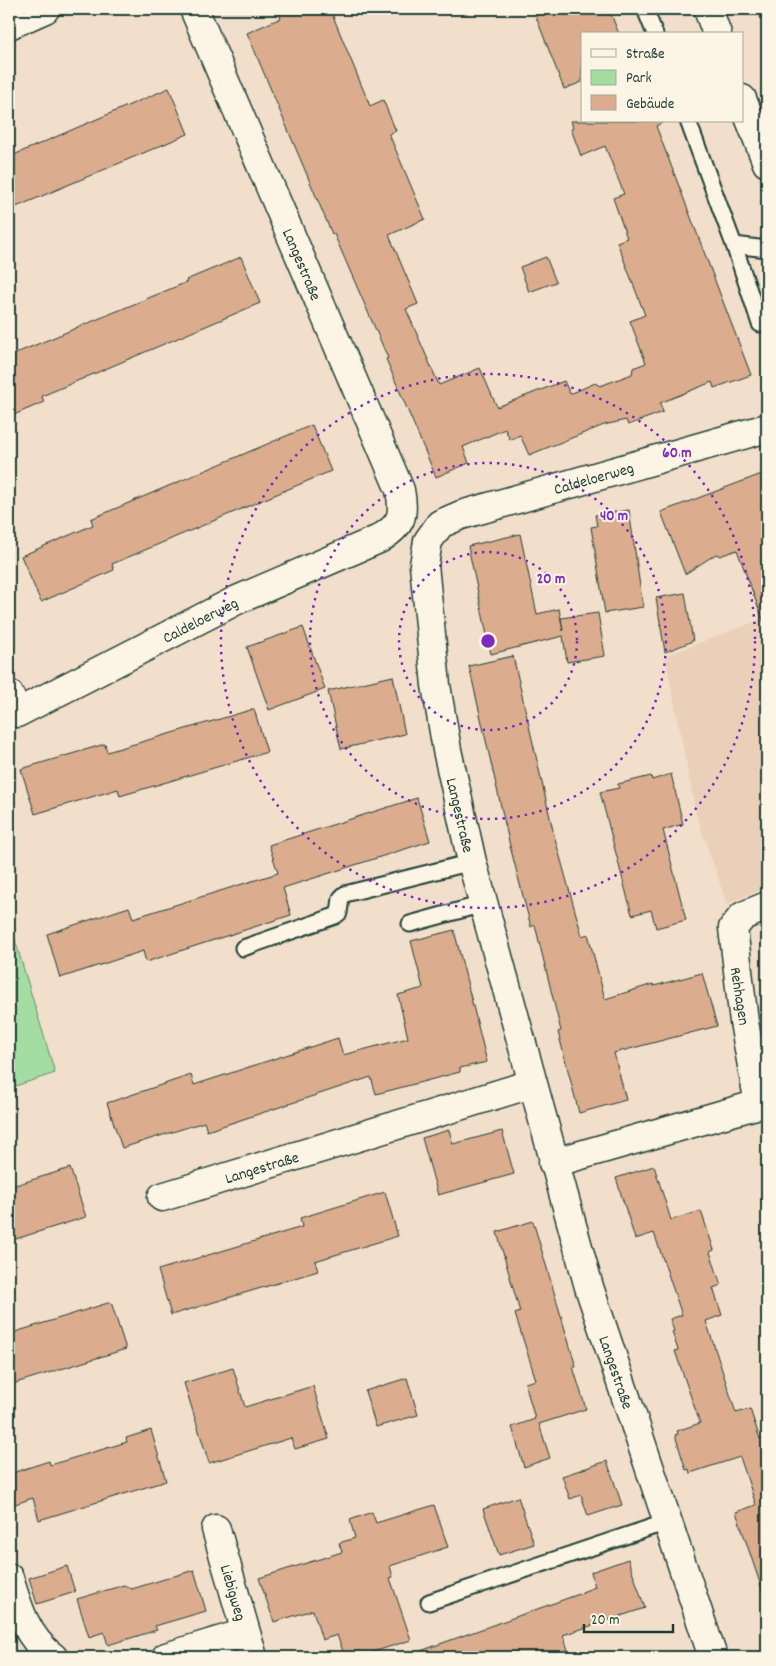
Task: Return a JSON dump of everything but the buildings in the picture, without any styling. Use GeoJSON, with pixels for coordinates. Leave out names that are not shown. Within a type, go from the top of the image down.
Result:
{"type":"FeatureCollection","features":[{"type":"Feature","properties":{"kind":"street"},"geometry":{"type":"LineString","coordinates":[[9,26],[45,9]]}},
{"type":"Feature","properties":{"kind":"street","name":"Langestraße"},"geometry":{"type":"LineString","coordinates":[[194,9],[400,490],[403,505],[401,520]]}},
{"type":"Feature","properties":{"kind":"street"},"geometry":{"type":"LineString","coordinates":[[708,9],[717,32]]}},
{"type":"Feature","properties":{"kind":"street"},"geometry":{"type":"LineString","coordinates":[[744,104],[767,163]]}},
{"type":"Feature","properties":{"kind":"street","name":"Caldeloerweg"},"geometry":{"type":"LineString","coordinates":[[428,541],[440,524],[462,515],[767,428]]}},
{"type":"Feature","properties":{"kind":"street","name":"Caldeloerweg"},"geometry":{"type":"LineString","coordinates":[[9,694],[17,713],[238,600],[379,540],[401,520]]}},
{"type":"Feature","properties":{"kind":"street","name":"Langestraße"},"geometry":{"type":"LineString","coordinates":[[428,541],[424,565],[436,685],[447,750],[472,862],[531,1084],[589,1287],[713,1657]]}},
{"type":"Feature","properties":{"kind":"street","name":"Rehhagen"},"geometry":{"type":"LineString","coordinates":[[553,1163],[763,1103],[742,1004],[733,928],[743,916],[767,906]]}},
{"type":"Feature","properties":{"kind":"street","name":"Langestraße"},"geometry":{"type":"LineString","coordinates":[[162,1197],[334,1146],[531,1084]]}},
{"type":"Feature","properties":{"kind":"street","name":"Liebigweg"},"geometry":{"type":"LineString","coordinates":[[216,1529],[249,1645]]}},
{"type":"Feature","properties":{"kind":"street"},"geometry":{"type":"LineString","coordinates":[[9,1578],[19,1613],[40,1648],[53,1657]]}},
{"type":"Feature","properties":{"kind":"street"},"geometry":{"type":"LineString","coordinates":[[166,1657],[249,1645]]}},
{"type":"Feature","properties":{"kind":"lane"},"geometry":{"type":"LineString","coordinates":[[646,9],[654,32]]}},
{"type":"Feature","properties":{"kind":"lane"},"geometry":{"type":"LineString","coordinates":[[688,122],[734,245],[760,324]]}},
{"type":"Feature","properties":{"kind":"lane"},"geometry":{"type":"LineString","coordinates":[[734,245],[767,249]]}},
{"type":"Feature","properties":{"kind":"lane"},"geometry":{"type":"LineString","coordinates":[[243,948],[335,916],[339,913],[340,898],[345,894],[472,862]]}},
{"type":"Feature","properties":{"kind":"lane"},"geometry":{"type":"LineString","coordinates":[[410,924],[483,904]]}},
{"type":"Feature","properties":{"kind":"lane"},"geometry":{"type":"LineString","coordinates":[[429,1602],[667,1522]]}},
{"type":"Feature","properties":{"kind":"shaded area"},"geometry":{"type":"Polygon","coordinates":[[[767,617],[767,887],[727,904],[696,814],[665,656],[767,617]]]}},
{"type":"Feature","properties":{"kind":"green space"},"geometry":{"type":"Polygon","coordinates":[[[9,920],[55,1073],[9,1088],[9,920]]]}}]}
